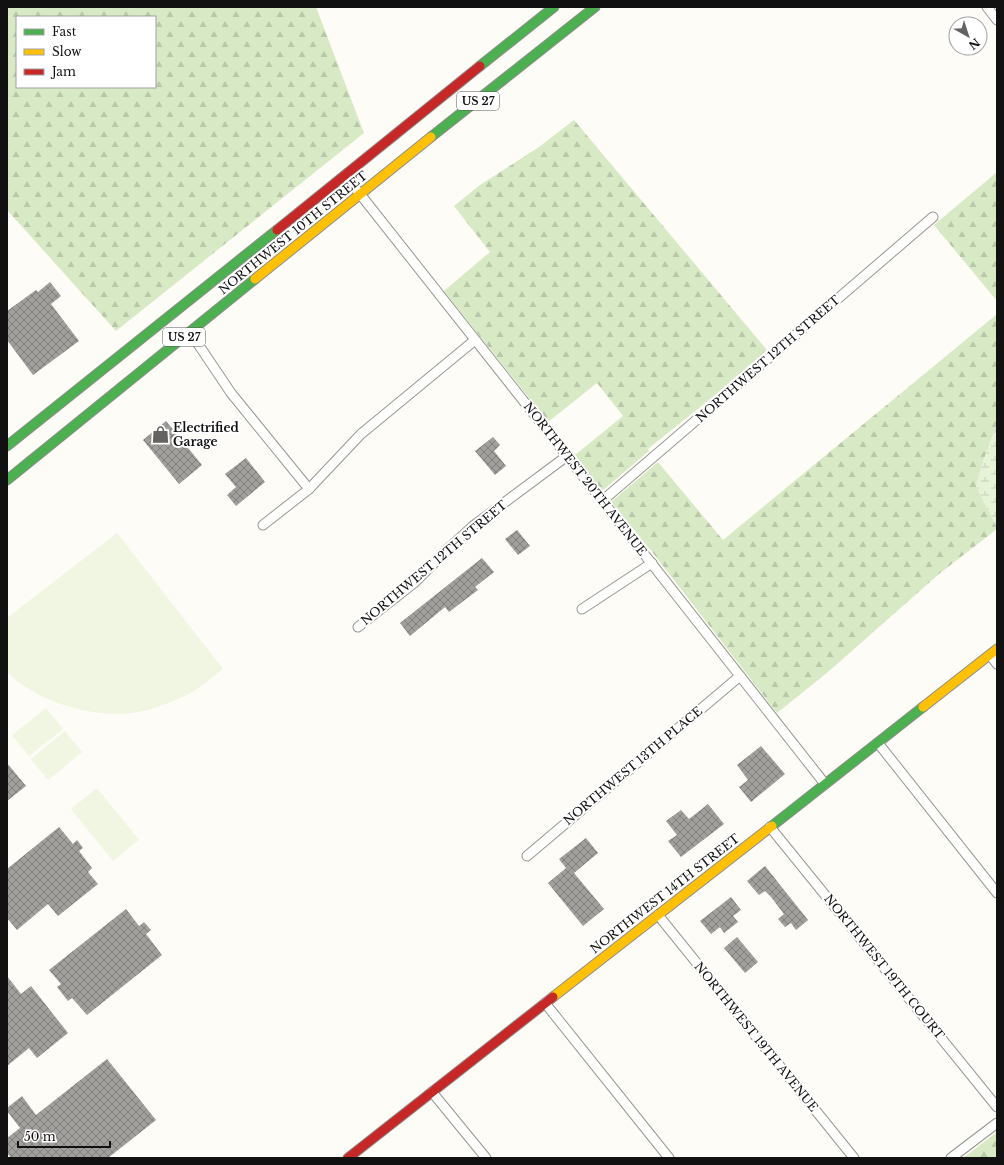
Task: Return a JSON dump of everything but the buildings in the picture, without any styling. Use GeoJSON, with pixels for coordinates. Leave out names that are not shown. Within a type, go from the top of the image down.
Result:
{"type":"FeatureCollection","features":[{"type":"Feature","properties":{"kind":"main road","name":"NORTHWEST 10TH STREET"},"geometry":{"type":"LineString","coordinates":[[7,446],[123,357],[345,175],[554,7]]}},
{"type":"Feature","properties":{"kind":"main road","name":"NORTHWEST 10TH STREET"},"geometry":{"type":"LineString","coordinates":[[7,480],[135,372],[190,332],[360,194],[595,7]]}},
{"type":"Feature","properties":{"kind":"main road","name":"NORTHWEST 14TH STREET"},"geometry":{"type":"LineString","coordinates":[[348,1158],[993,652]]}},
{"type":"Feature","properties":{"kind":"street"},"geometry":{"type":"LineString","coordinates":[[987,7],[997,20]]}},
{"type":"Feature","properties":{"kind":"street","name":"NORTHWEST 20TH AVENUE"},"geometry":{"type":"LineString","coordinates":[[345,175],[825,784]]}},
{"type":"Feature","properties":{"kind":"street","name":"NORTHWEST 12TH STREET"},"geometry":{"type":"LineString","coordinates":[[602,501],[933,217]]}},
{"type":"Feature","properties":{"kind":"street"},"geometry":{"type":"LineString","coordinates":[[190,332],[231,393],[308,489]]}},
{"type":"Feature","properties":{"kind":"street"},"geometry":{"type":"LineString","coordinates":[[263,525],[308,489],[361,434],[475,340]]}},
{"type":"Feature","properties":{"kind":"street","name":"NORTHWEST 12TH STREET"},"geometry":{"type":"LineString","coordinates":[[358,627],[414,583],[473,526],[567,456]]}},
{"type":"Feature","properties":{"kind":"street"},"geometry":{"type":"LineString","coordinates":[[582,609],[652,563]]}},
{"type":"Feature","properties":{"kind":"street"},"geometry":{"type":"LineString","coordinates":[[993,652],[997,664]]}},
{"type":"Feature","properties":{"kind":"street","name":"NORTHWEST 13TH PLACE"},"geometry":{"type":"LineString","coordinates":[[527,856],[740,676]]}},
{"type":"Feature","properties":{"kind":"street"},"geometry":{"type":"LineString","coordinates":[[878,743],[997,893]]}},
{"type":"Feature","properties":{"kind":"street","name":"NORTHWEST 19TH COURT"},"geometry":{"type":"LineString","coordinates":[[770,827],[997,1107]]}},
{"type":"Feature","properties":{"kind":"street","name":"NORTHWEST 19TH AVENUE"},"geometry":{"type":"LineString","coordinates":[[658,915],[854,1158]]}},
{"type":"Feature","properties":{"kind":"street"},"geometry":{"type":"LineString","coordinates":[[545,1003],[669,1158]]}},
{"type":"Feature","properties":{"kind":"street"},"geometry":{"type":"LineString","coordinates":[[432,1092],[486,1158]]}},
{"type":"Feature","properties":{"kind":"street"},"geometry":{"type":"LineString","coordinates":[[951,1158],[997,1123]]}},
{"type":"Feature","properties":{"kind":"green space"},"geometry":{"type":"Polygon","coordinates":[[[7,7],[316,7],[364,133],[116,331],[7,210],[7,7]]]}},
{"type":"Feature","properties":{"kind":"green space"},"geometry":{"type":"Polygon","coordinates":[[[574,120],[767,350],[715,395],[648,449],[649,451],[602,491],[575,455],[623,416],[597,383],[548,422],[444,291],[490,252],[454,206],[480,185],[539,147],[574,120]]]}},
{"type":"Feature","properties":{"kind":"green space"},"geometry":{"type":"Polygon","coordinates":[[[997,172],[997,301],[934,225],[997,172]]]}},
{"type":"Feature","properties":{"kind":"green space"},"geometry":{"type":"Polygon","coordinates":[[[997,314],[997,425],[984,459],[976,486],[997,529],[939,574],[828,672],[777,713],[653,553],[611,502],[658,462],[723,540],[997,314]]]}},
{"type":"Feature","properties":{"kind":"green space"},"geometry":{"type":"Polygon","coordinates":[[[997,425],[997,527],[976,486],[984,459],[997,425]]]}},
{"type":"Feature","properties":{"kind":"green space"},"geometry":{"type":"Polygon","coordinates":[[[117,533],[223,669],[192,692],[169,703],[143,711],[115,714],[81,710],[48,699],[19,682],[7,672],[7,618],[117,533]]]}},
{"type":"Feature","properties":{"kind":"green space"},"geometry":{"type":"Polygon","coordinates":[[[46,708],[63,729],[29,756],[12,735],[46,708]]]}},
{"type":"Feature","properties":{"kind":"green space"},"geometry":{"type":"Polygon","coordinates":[[[65,731],[82,752],[48,780],[31,759],[65,731]]]}},
{"type":"Feature","properties":{"kind":"green space"},"geometry":{"type":"Polygon","coordinates":[[[97,788],[139,840],[113,861],[71,809],[97,788]]]}},
{"type":"Feature","properties":{"kind":"green space"},"geometry":{"type":"Polygon","coordinates":[[[997,1132],[997,1158],[963,1158],[997,1132]]]}},
{"type":"Feature","properties":{"kind":"traffic: fast"},"geometry":{"type":"LineString","coordinates":[[480,66],[554,7]]}},
{"type":"Feature","properties":{"kind":"traffic: fast"},"geometry":{"type":"LineString","coordinates":[[431,137],[595,7]]}},
{"type":"Feature","properties":{"kind":"traffic: fast"},"geometry":{"type":"LineString","coordinates":[[7,446],[277,230]]}},
{"type":"Feature","properties":{"kind":"traffic: fast"},"geometry":{"type":"LineString","coordinates":[[7,480],[255,279]]}},
{"type":"Feature","properties":{"kind":"traffic: fast"},"geometry":{"type":"LineString","coordinates":[[772,826],[923,707]]}},
{"type":"Feature","properties":{"kind":"traffic: slow"},"geometry":{"type":"LineString","coordinates":[[255,279],[431,137]]}},
{"type":"Feature","properties":{"kind":"traffic: slow"},"geometry":{"type":"LineString","coordinates":[[923,707],[997,649]]}},
{"type":"Feature","properties":{"kind":"traffic: slow"},"geometry":{"type":"LineString","coordinates":[[553,997],[772,826]]}},
{"type":"Feature","properties":{"kind":"traffic: jam"},"geometry":{"type":"LineString","coordinates":[[277,230],[480,66]]}},
{"type":"Feature","properties":{"kind":"traffic: jam"},"geometry":{"type":"LineString","coordinates":[[348,1158],[553,997]]}},
{"type":"Feature","properties":{"kind":"place","name":"Electrified Garage"},"geometry":{"type":"Point","coordinates":[160,435]}}]}
